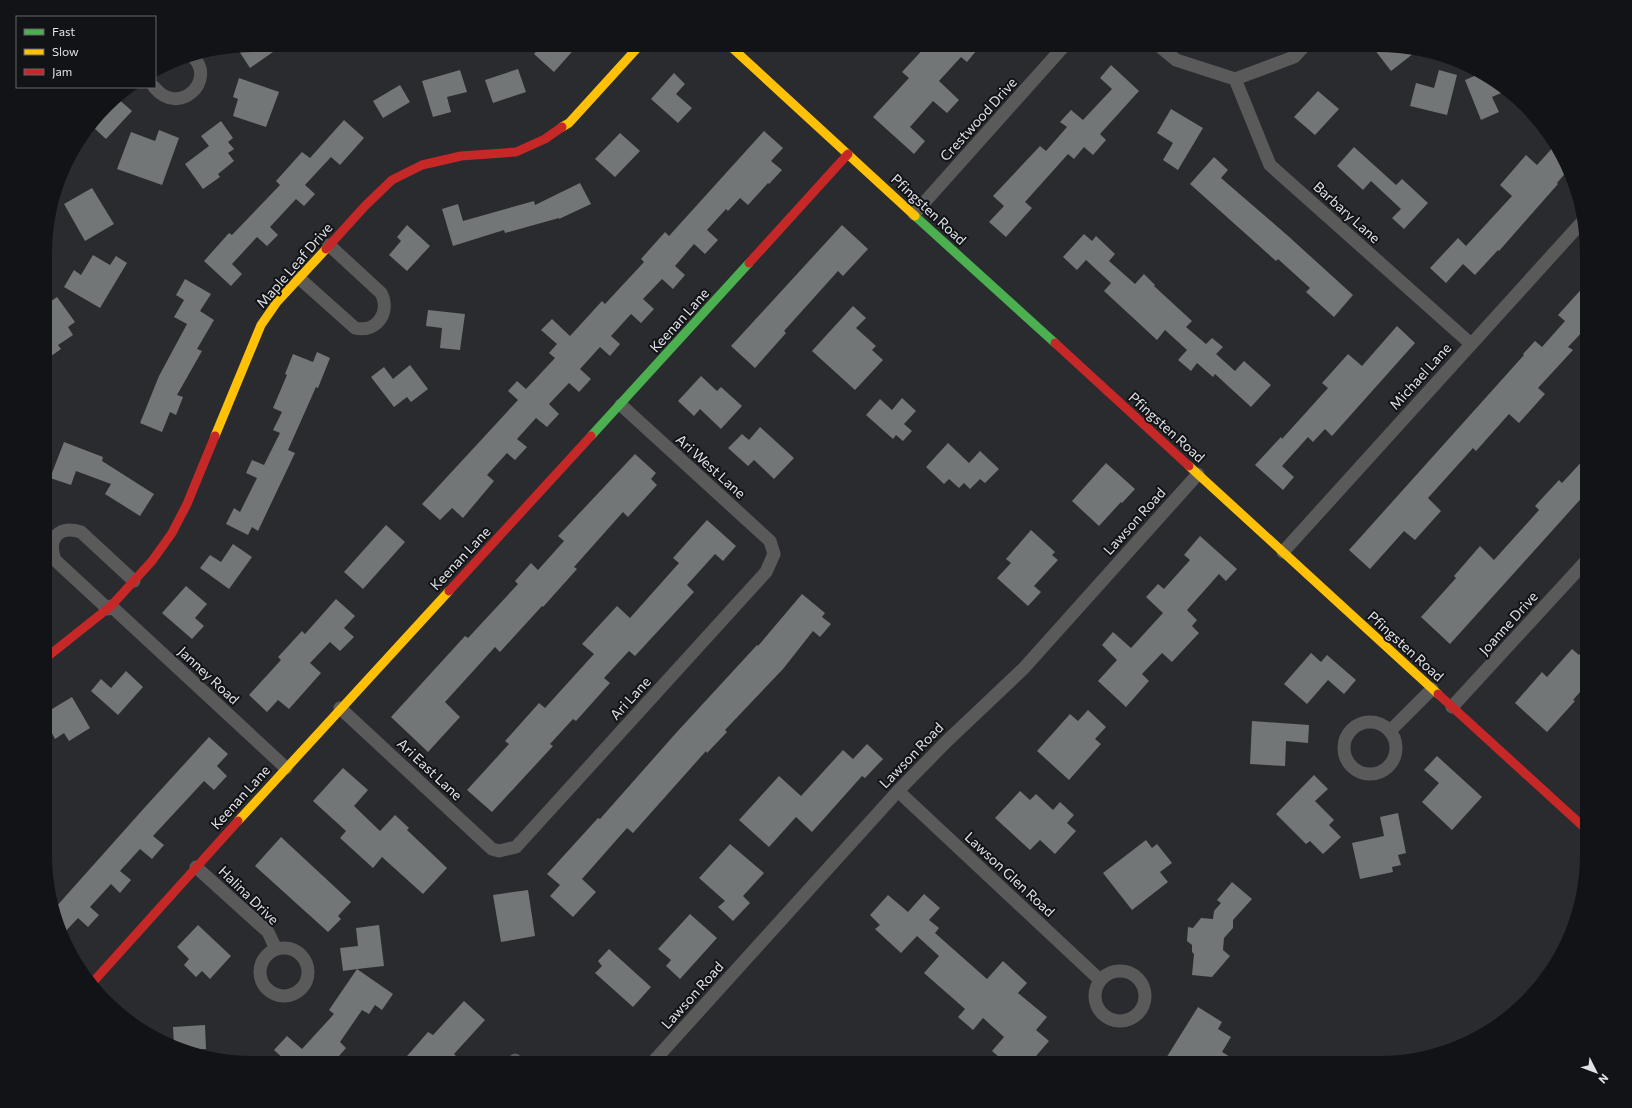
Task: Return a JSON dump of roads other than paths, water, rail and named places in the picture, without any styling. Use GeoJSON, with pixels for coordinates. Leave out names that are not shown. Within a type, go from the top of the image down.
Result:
{"type":"FeatureCollection","features":[{"type":"Feature","properties":{"kind":"street","name":"Maple Leaf Drive"},"geometry":{"type":"LineString","coordinates":[[52,653],[109,607],[152,561],[172,533],[187,504],[261,325],[277,302],[365,206],[392,180],[416,168],[461,156],[516,152],[545,139],[569,123],[634,52]]}},
{"type":"Feature","properties":{"kind":"street","name":"Pfingsten Road"},"geometry":{"type":"LineString","coordinates":[[737,52],[1580,824]]}},
{"type":"Feature","properties":{"kind":"street","name":"Crestwood Drive"},"geometry":{"type":"LineString","coordinates":[[914,214],[1059,52]]}},
{"type":"Feature","properties":{"kind":"street"},"geometry":{"type":"LineString","coordinates":[[1166,52],[1176,60],[1235,79],[1294,57],[1299,52]]}},
{"type":"Feature","properties":{"kind":"street"},"geometry":{"type":"LineString","coordinates":[[155,88],[159,93],[174,100],[189,95],[195,90],[201,74],[199,66],[195,61]]}},
{"type":"Feature","properties":{"kind":"street","name":"Barbary Lane"},"geometry":{"type":"LineString","coordinates":[[1235,79],[1270,165],[1471,344]]}},
{"type":"Feature","properties":{"kind":"street","name":"Keenan Lane"},"geometry":{"type":"LineString","coordinates":[[95,980],[340,708],[621,405],[848,154]]}},
{"type":"Feature","properties":{"kind":"street","name":"Michael Lane"},"geometry":{"type":"LineString","coordinates":[[1283,552],[1578,226]]}},
{"type":"Feature","properties":{"kind":"street"},"geometry":{"type":"LineString","coordinates":[[299,278],[355,328],[374,326],[379,321],[385,308],[385,300],[381,292],[329,245]]}},
{"type":"Feature","properties":{"kind":"street","name":"Ari West Lane"},"geometry":{"type":"LineString","coordinates":[[621,405],[770,541],[774,554]]}},
{"type":"Feature","properties":{"kind":"street","name":"Lawson Road"},"geometry":{"type":"LineString","coordinates":[[658,1056],[898,791],[947,741],[1024,668],[1198,474]]}},
{"type":"Feature","properties":{"kind":"street","name":"Janney Road"},"geometry":{"type":"LineString","coordinates":[[134,581],[81,532],[72,529],[63,530],[52,543],[52,551],[55,560],[109,607],[286,768]]}},
{"type":"Feature","properties":{"kind":"street","name":"Ari Lane"},"geometry":{"type":"LineString","coordinates":[[499,851],[516,847],[766,572],[774,554]]}},
{"type":"Feature","properties":{"kind":"street","name":"Joanne Drive"},"geometry":{"type":"LineString","coordinates":[[1452,707],[1580,568]]}},
{"type":"Feature","properties":{"kind":"street"},"geometry":{"type":"LineString","coordinates":[[1390,731],[1432,689]]}},
{"type":"Feature","properties":{"kind":"street","name":"Ari East Lane"},"geometry":{"type":"LineString","coordinates":[[340,708],[492,849],[499,851]]}},
{"type":"Feature","properties":{"kind":"street"},"geometry":{"type":"LineString","coordinates":[[1368,722],[1384,726],[1390,731],[1394,738],[1396,754],[1387,768],[1380,773],[1372,775],[1356,771],[1350,765],[1345,754],[1344,742],[1353,728],[1368,722]]}},
{"type":"Feature","properties":{"kind":"street","name":"Lawson Glen Road"},"geometry":{"type":"LineString","coordinates":[[898,791],[1100,980]]}},
{"type":"Feature","properties":{"kind":"street","name":"Halina Drive"},"geometry":{"type":"LineString","coordinates":[[196,867],[268,932],[276,950]]}}]}
